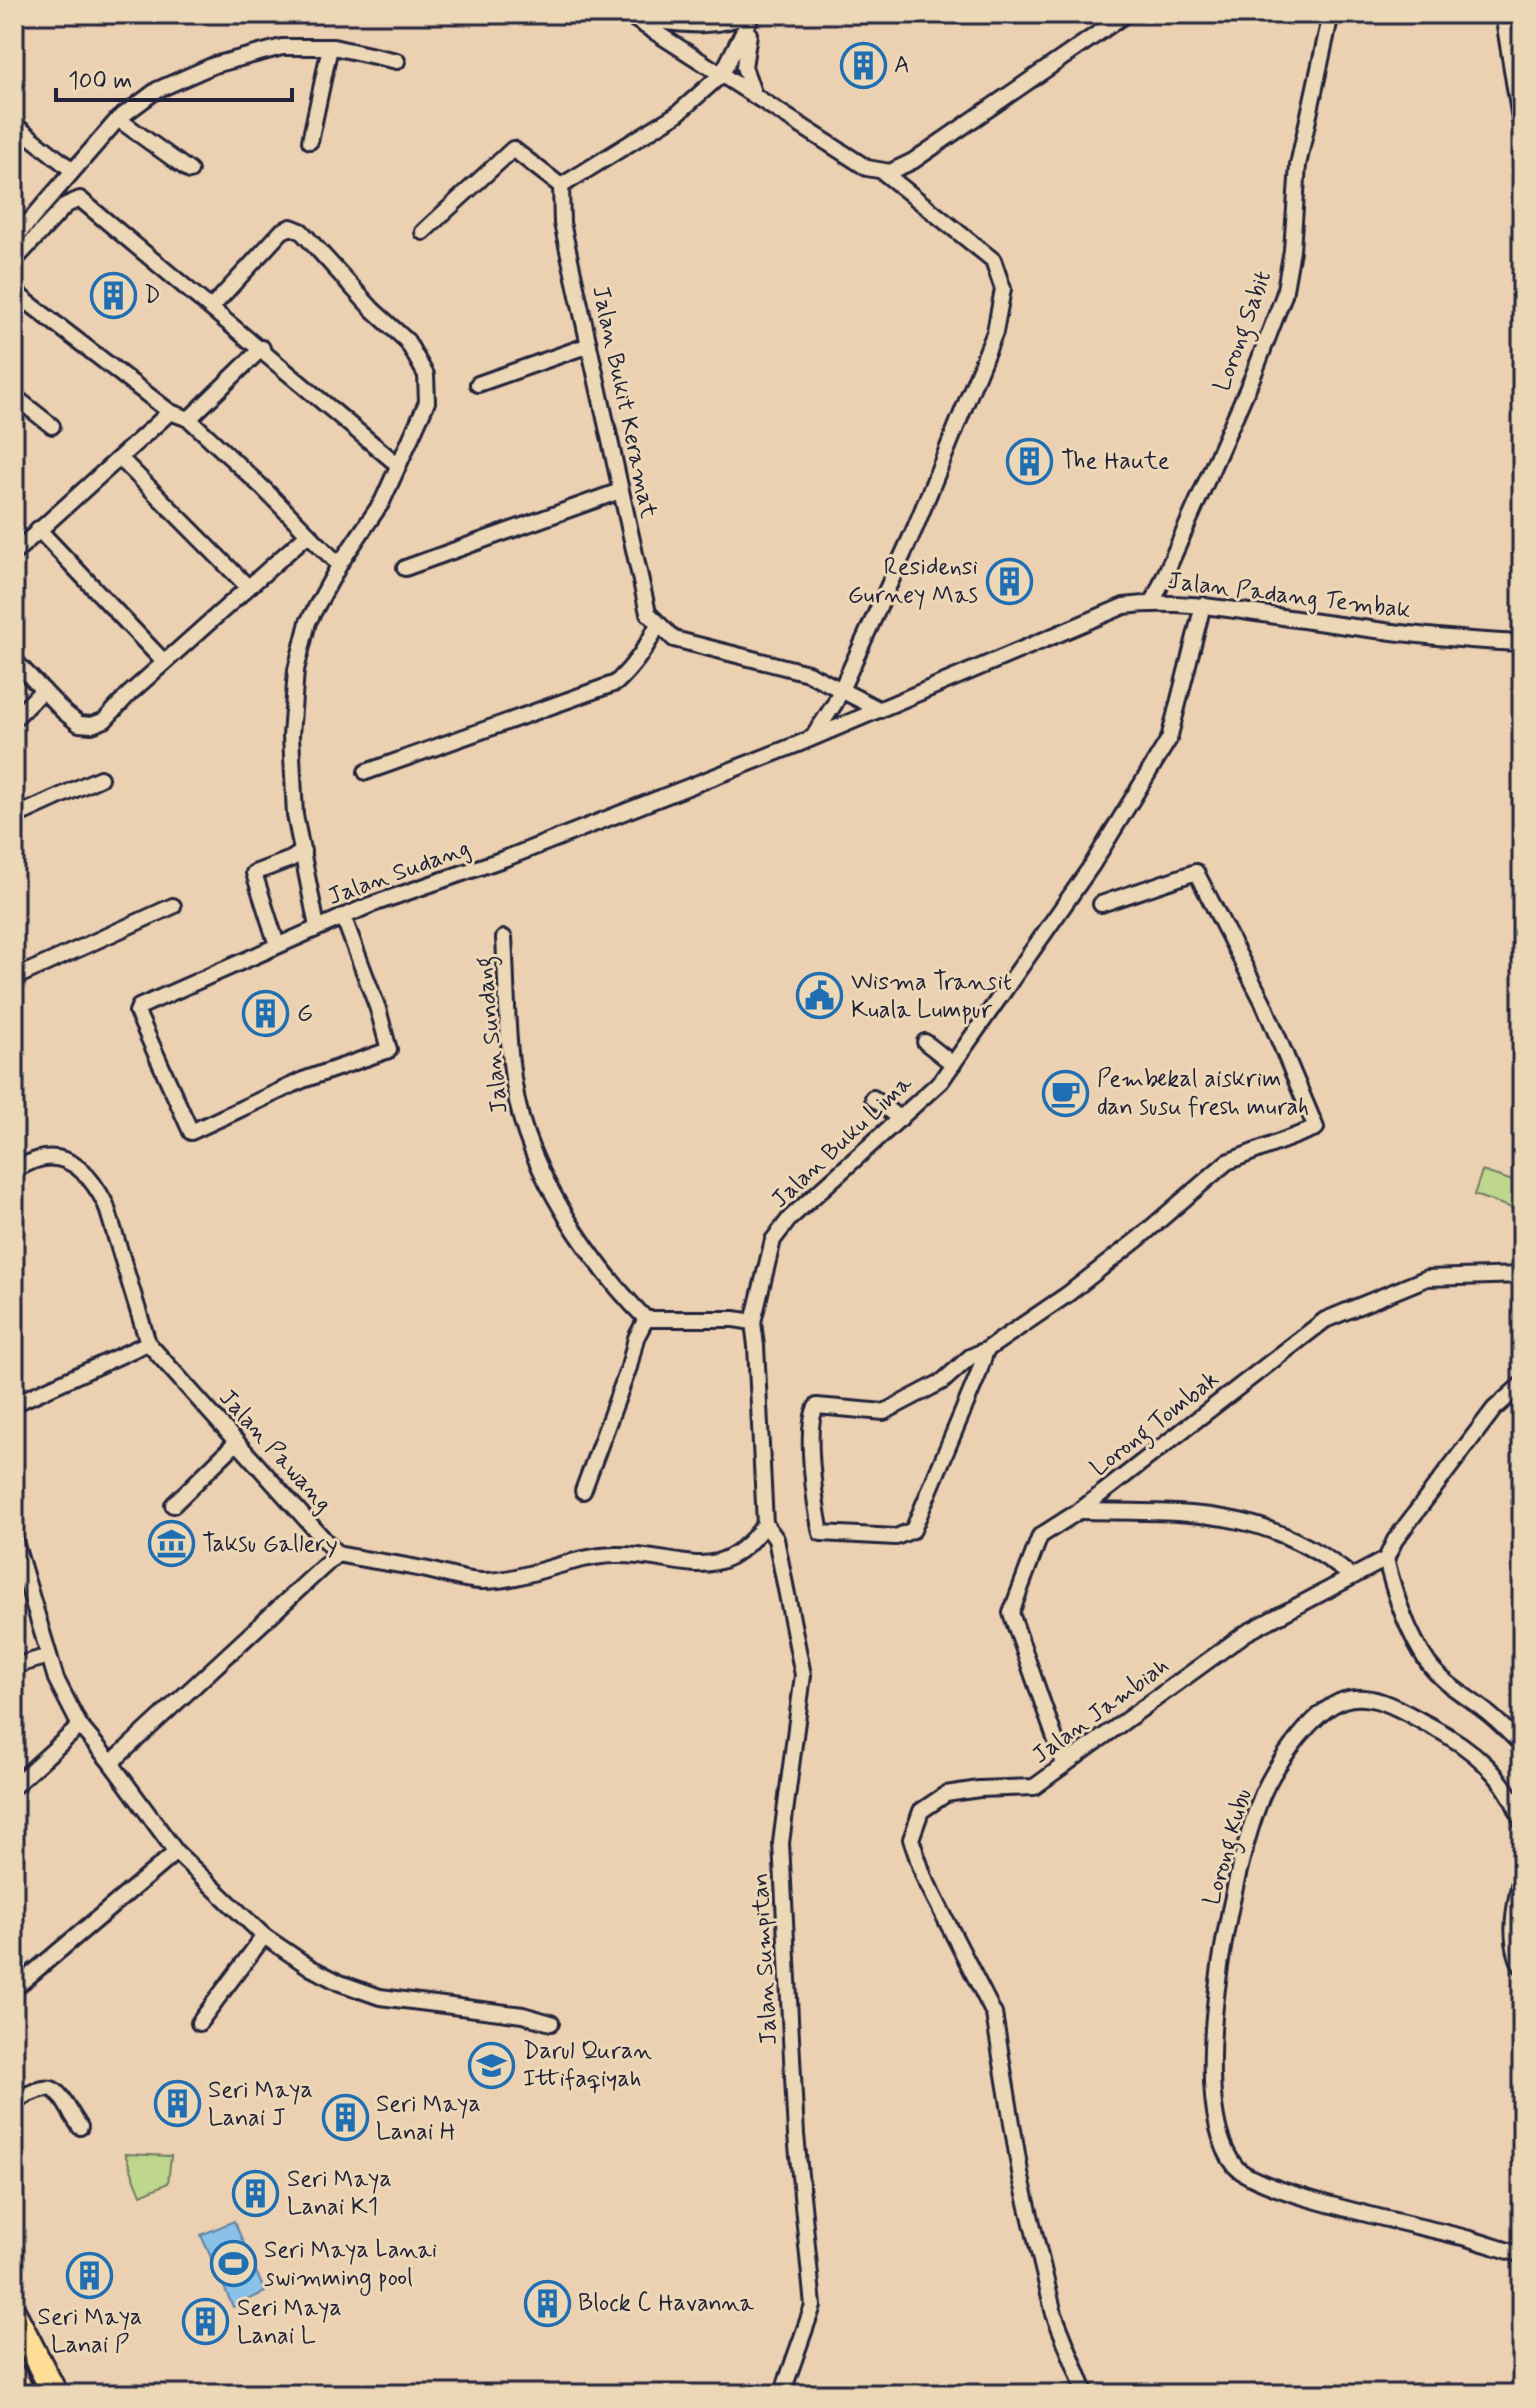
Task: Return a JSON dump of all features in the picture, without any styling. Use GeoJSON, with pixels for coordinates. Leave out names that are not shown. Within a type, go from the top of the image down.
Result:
{"type":"FeatureCollection","features":[{"type":"Feature","properties":{"kind":"highway"},"geometry":{"type":"LineString","coordinates":[[14,2314],[55,2394]]}},
{"type":"Feature","properties":{"kind":"highway"},"geometry":{"type":"LineString","coordinates":[[14,2377],[22,2394]]}},
{"type":"Feature","properties":{"kind":"street"},"geometry":{"type":"LineString","coordinates":[[630,16],[684,24],[720,25],[751,14]]}},
{"type":"Feature","properties":{"kind":"street"},"geometry":{"type":"LineString","coordinates":[[423,232],[513,149],[561,186],[677,114],[722,74],[751,14]]}},
{"type":"Feature","properties":{"kind":"street"},"geometry":{"type":"LineString","coordinates":[[751,14],[744,67],[754,95]]}},
{"type":"Feature","properties":{"kind":"street"},"geometry":{"type":"LineString","coordinates":[[883,172],[913,161],[947,139],[1126,14]]}},
{"type":"Feature","properties":{"kind":"street","name":"Lorong Sabit"},"geometry":{"type":"LineString","coordinates":[[1153,602],[1253,376],[1284,295],[1292,250],[1298,165],[1331,14]]}},
{"type":"Feature","properties":{"kind":"street"},"geometry":{"type":"LineString","coordinates":[[1503,14],[1522,131]]}},
{"type":"Feature","properties":{"kind":"street"},"geometry":{"type":"LineString","coordinates":[[630,16],[867,168],[883,172],[993,260],[1003,289],[995,332],[940,467],[828,715],[811,739]]}},
{"type":"Feature","properties":{"kind":"street"},"geometry":{"type":"LineString","coordinates":[[14,239],[118,119],[157,90],[214,65],[282,47],[330,47],[397,61]]}},
{"type":"Feature","properties":{"kind":"street"},"geometry":{"type":"LineString","coordinates":[[310,141],[330,47]]}},
{"type":"Feature","properties":{"kind":"street"},"geometry":{"type":"LineString","coordinates":[[118,119],[190,171]]}},
{"type":"Feature","properties":{"kind":"street"},"geometry":{"type":"LineString","coordinates":[[14,124],[72,170]]}},
{"type":"Feature","properties":{"kind":"street","name":"Jalan Bukit Keramat"},"geometry":{"type":"LineString","coordinates":[[561,186],[562,223],[620,491],[648,613],[658,624]]}},
{"type":"Feature","properties":{"kind":"street"},"geometry":{"type":"LineString","coordinates":[[14,261],[66,205],[80,199],[262,348],[398,465]]}},
{"type":"Feature","properties":{"kind":"street"},"geometry":{"type":"LineString","coordinates":[[212,307],[282,231],[291,227],[301,231],[373,310],[407,341],[426,375],[427,402],[382,502],[339,565],[308,622],[296,670],[291,736],[295,815],[317,927]]}},
{"type":"Feature","properties":{"kind":"street"},"geometry":{"type":"LineString","coordinates":[[14,286],[21,297],[170,412],[189,419],[339,565]]}},
{"type":"Feature","properties":{"kind":"street"},"geometry":{"type":"LineString","coordinates":[[478,384],[589,345]]}},
{"type":"Feature","properties":{"kind":"street"},"geometry":{"type":"LineString","coordinates":[[189,419],[262,348]]}},
{"type":"Feature","properties":{"kind":"street"},"geometry":{"type":"LineString","coordinates":[[14,396],[52,426]]}},
{"type":"Feature","properties":{"kind":"street"},"geometry":{"type":"LineString","coordinates":[[14,553],[170,412]]}},
{"type":"Feature","properties":{"kind":"street"},"geometry":{"type":"LineString","coordinates":[[120,458],[248,587]]}},
{"type":"Feature","properties":{"kind":"street"},"geometry":{"type":"LineString","coordinates":[[405,568],[620,491]]}},
{"type":"Feature","properties":{"kind":"street"},"geometry":{"type":"LineString","coordinates":[[38,529],[164,662]]}},
{"type":"Feature","properties":{"kind":"street"},"geometry":{"type":"LineString","coordinates":[[14,660],[79,724],[92,725],[105,720],[164,662],[308,534]]}},
{"type":"Feature","properties":{"kind":"street","name":"Jalan Padang Tembak"},"geometry":{"type":"LineString","coordinates":[[880,710],[1124,606],[1153,602],[1203,605],[1489,642],[1522,643]]}},
{"type":"Feature","properties":{"kind":"street","name":"Jalan Buku Lima"},"geometry":{"type":"LineString","coordinates":[[765,1524],[753,1322],[773,1240],[790,1218],[941,1081],[1092,865],[1169,739],[1203,605]]}},
{"type":"Feature","properties":{"kind":"street"},"geometry":{"type":"LineString","coordinates":[[366,772],[616,683],[635,665],[649,645],[658,624],[674,639],[808,673],[880,710]]}},
{"type":"Feature","properties":{"kind":"street"},"geometry":{"type":"LineString","coordinates":[[14,719],[43,690]]}},
{"type":"Feature","properties":{"kind":"street","name":"Jalan Sudang"},"geometry":{"type":"LineString","coordinates":[[343,916],[378,1009],[389,1050],[303,1080],[196,1131],[189,1130],[137,1011],[139,1007],[343,916],[509,857],[880,710]]}},
{"type":"Feature","properties":{"kind":"street"},"geometry":{"type":"LineString","coordinates":[[14,817],[100,778]]}},
{"type":"Feature","properties":{"kind":"street"},"geometry":{"type":"LineString","coordinates":[[277,945],[254,873],[303,851]]}},
{"type":"Feature","properties":{"kind":"street"},"geometry":{"type":"LineString","coordinates":[[986,1350],[913,1530],[896,1537],[821,1533],[811,1455],[811,1414],[817,1406],[884,1412],[943,1381],[970,1357],[986,1350],[1068,1294],[1227,1162],[1316,1128],[1263,1002],[1196,872],[1101,904]]}},
{"type":"Feature","properties":{"kind":"street"},"geometry":{"type":"LineString","coordinates":[[14,978],[173,906]]}},
{"type":"Feature","properties":{"kind":"street","name":"Jalan Sundang"},"geometry":{"type":"LineString","coordinates":[[504,938],[512,1056],[526,1133],[564,1218],[646,1319]]}},
{"type":"Feature","properties":{"kind":"street"},"geometry":{"type":"LineString","coordinates":[[925,1042],[953,1064]]}},
{"type":"Feature","properties":{"kind":"street"},"geometry":{"type":"LineString","coordinates":[[873,1098],[900,1119]]}},
{"type":"Feature","properties":{"kind":"street","name":"Jalan Pawang"},"geometry":{"type":"LineString","coordinates":[[14,1170],[42,1157],[56,1158],[71,1163],[97,1187],[106,1205],[148,1343],[337,1554]]}},
{"type":"Feature","properties":{"kind":"street","name":"Lorong Tombak"},"geometry":{"type":"LineString","coordinates":[[1064,1764],[1011,1613],[1040,1536],[1079,1511],[1325,1320],[1427,1278],[1522,1275]]}},
{"type":"Feature","properties":{"kind":"street"},"geometry":{"type":"LineString","coordinates":[[583,1491],[629,1367],[636,1338],[646,1319],[734,1319],[753,1322]]}},
{"type":"Feature","properties":{"kind":"street"},"geometry":{"type":"LineString","coordinates":[[14,1404],[148,1343]]}},
{"type":"Feature","properties":{"kind":"street"},"geometry":{"type":"LineString","coordinates":[[1522,1384],[1494,1409],[1395,1540],[1386,1559],[1411,1629],[1429,1664],[1455,1690],[1490,1714],[1522,1745]]}},
{"type":"Feature","properties":{"kind":"street"},"geometry":{"type":"LineString","coordinates":[[173,1505],[237,1442]]}},
{"type":"Feature","properties":{"kind":"street"},"geometry":{"type":"LineString","coordinates":[[1079,1511],[1207,1514],[1276,1530],[1326,1555],[1351,1576]]}},
{"type":"Feature","properties":{"kind":"street"},"geometry":{"type":"LineString","coordinates":[[111,1763],[337,1554],[482,1581],[521,1575],[589,1557],[618,1555],[674,1560],[699,1566],[722,1562],[738,1553],[765,1524]]}},
{"type":"Feature","properties":{"kind":"street","name":"Jalan Sumpitan"},"geometry":{"type":"LineString","coordinates":[[765,1524],[776,1539],[803,1675],[781,1843],[796,2135],[813,2306],[782,2394]]}},
{"type":"Feature","properties":{"kind":"street"},"geometry":{"type":"LineString","coordinates":[[14,1538],[56,1679],[80,1726],[176,1852],[264,1936],[311,1968],[340,1983],[380,1997],[523,2015],[551,2023]]}},
{"type":"Feature","properties":{"kind":"street","name":"Jalan Jambiah"},"geometry":{"type":"LineString","coordinates":[[1086,2394],[1050,2299],[1021,2178],[994,2014],[924,1877],[911,1839],[921,1811],[946,1794],[1034,1787],[1246,1633],[1386,1559]]}},
{"type":"Feature","properties":{"kind":"street"},"geometry":{"type":"LineString","coordinates":[[14,1666],[49,1656]]}},
{"type":"Feature","properties":{"kind":"street","name":"Lorong Kubu"},"geometry":{"type":"LineString","coordinates":[[1522,1823],[1517,1806],[1495,1772],[1474,1752],[1408,1714],[1378,1700],[1360,1697],[1342,1701],[1319,1717],[1295,1742],[1258,1804],[1232,1902],[1210,2052],[1218,2131],[1235,2166],[1251,2179],[1323,2202],[1472,2239],[1522,2255]]}},
{"type":"Feature","properties":{"kind":"street"},"geometry":{"type":"LineString","coordinates":[[14,1786],[80,1726]]}},
{"type":"Feature","properties":{"kind":"street"},"geometry":{"type":"LineString","coordinates":[[15,1988],[176,1852]]}},
{"type":"Feature","properties":{"kind":"street"},"geometry":{"type":"LineString","coordinates":[[1522,1872],[1514,1919],[1516,1958],[1522,1967]]}},
{"type":"Feature","properties":{"kind":"street"},"geometry":{"type":"LineString","coordinates":[[199,2023],[264,1936]]}},
{"type":"Feature","properties":{"kind":"street"},"geometry":{"type":"LineString","coordinates":[[14,2101],[40,2087],[49,2087],[56,2091],[80,2127]]}},
{"type":"Feature","properties":{"kind":"green space"},"geometry":{"type":"Polygon","coordinates":[[[1482,1171],[1522,1184],[1518,1210],[1474,1195],[1482,1171]]]}},
{"type":"Feature","properties":{"kind":"green space"},"geometry":{"type":"Polygon","coordinates":[[[125,2154],[171,2156],[168,2183],[141,2195],[125,2154]]]}},
{"type":"Feature","properties":{"kind":"water","name":"Seri Maya Lanai swimming pool"},"geometry":{"type":"Polygon","coordinates":[[[234,2221],[265,2292],[233,2307],[201,2235],[234,2221]]]}},
{"type":"Feature","properties":{"kind":"place","name":"A"},"geometry":{"type":"Point","coordinates":[863,65]}},
{"type":"Feature","properties":{"kind":"place","name":"D"},"geometry":{"type":"Point","coordinates":[113,295]}},
{"type":"Feature","properties":{"kind":"place","name":"The Haute"},"geometry":{"type":"Point","coordinates":[1030,461]}},
{"type":"Feature","properties":{"kind":"place","name":"Residensi Gurney Mas"},"geometry":{"type":"Point","coordinates":[1009,581]}},
{"type":"Feature","properties":{"kind":"place","name":"Wisma Transit Kuala Lumpur"},"geometry":{"type":"Point","coordinates":[820,996]}},
{"type":"Feature","properties":{"kind":"place","name":"G"},"geometry":{"type":"Point","coordinates":[266,1013]}},
{"type":"Feature","properties":{"kind":"place","name":"Pembekal aiskrim dan susu fresh murah"},"geometry":{"type":"Point","coordinates":[1066,1093]}},
{"type":"Feature","properties":{"kind":"place","name":"Taksu Gallery"},"geometry":{"type":"Point","coordinates":[171,1544]}},
{"type":"Feature","properties":{"kind":"place","name":"Darul Quran Ittifaqiyah"},"geometry":{"type":"Point","coordinates":[492,2065]}},
{"type":"Feature","properties":{"kind":"place","name":"Seri Maya Lanai J"},"geometry":{"type":"Point","coordinates":[177,2104]}},
{"type":"Feature","properties":{"kind":"place","name":"Seri Maya Lanai H"},"geometry":{"type":"Point","coordinates":[345,2118]}},
{"type":"Feature","properties":{"kind":"place","name":"Seri Maya Lanai K1"},"geometry":{"type":"Point","coordinates":[256,2193]}},
{"type":"Feature","properties":{"kind":"place","name":"Seri Maya Lanai swimming pool"},"geometry":{"type":"Point","coordinates":[233,2264]}},
{"type":"Feature","properties":{"kind":"place","name":"Seri Maya Lanai P"},"geometry":{"type":"Point","coordinates":[90,2275]}},
{"type":"Feature","properties":{"kind":"place","name":"Block C Havanna"},"geometry":{"type":"Point","coordinates":[547,2303]}},
{"type":"Feature","properties":{"kind":"place","name":"Seri Maya Lanai L"},"geometry":{"type":"Point","coordinates":[206,2322]}}]}
